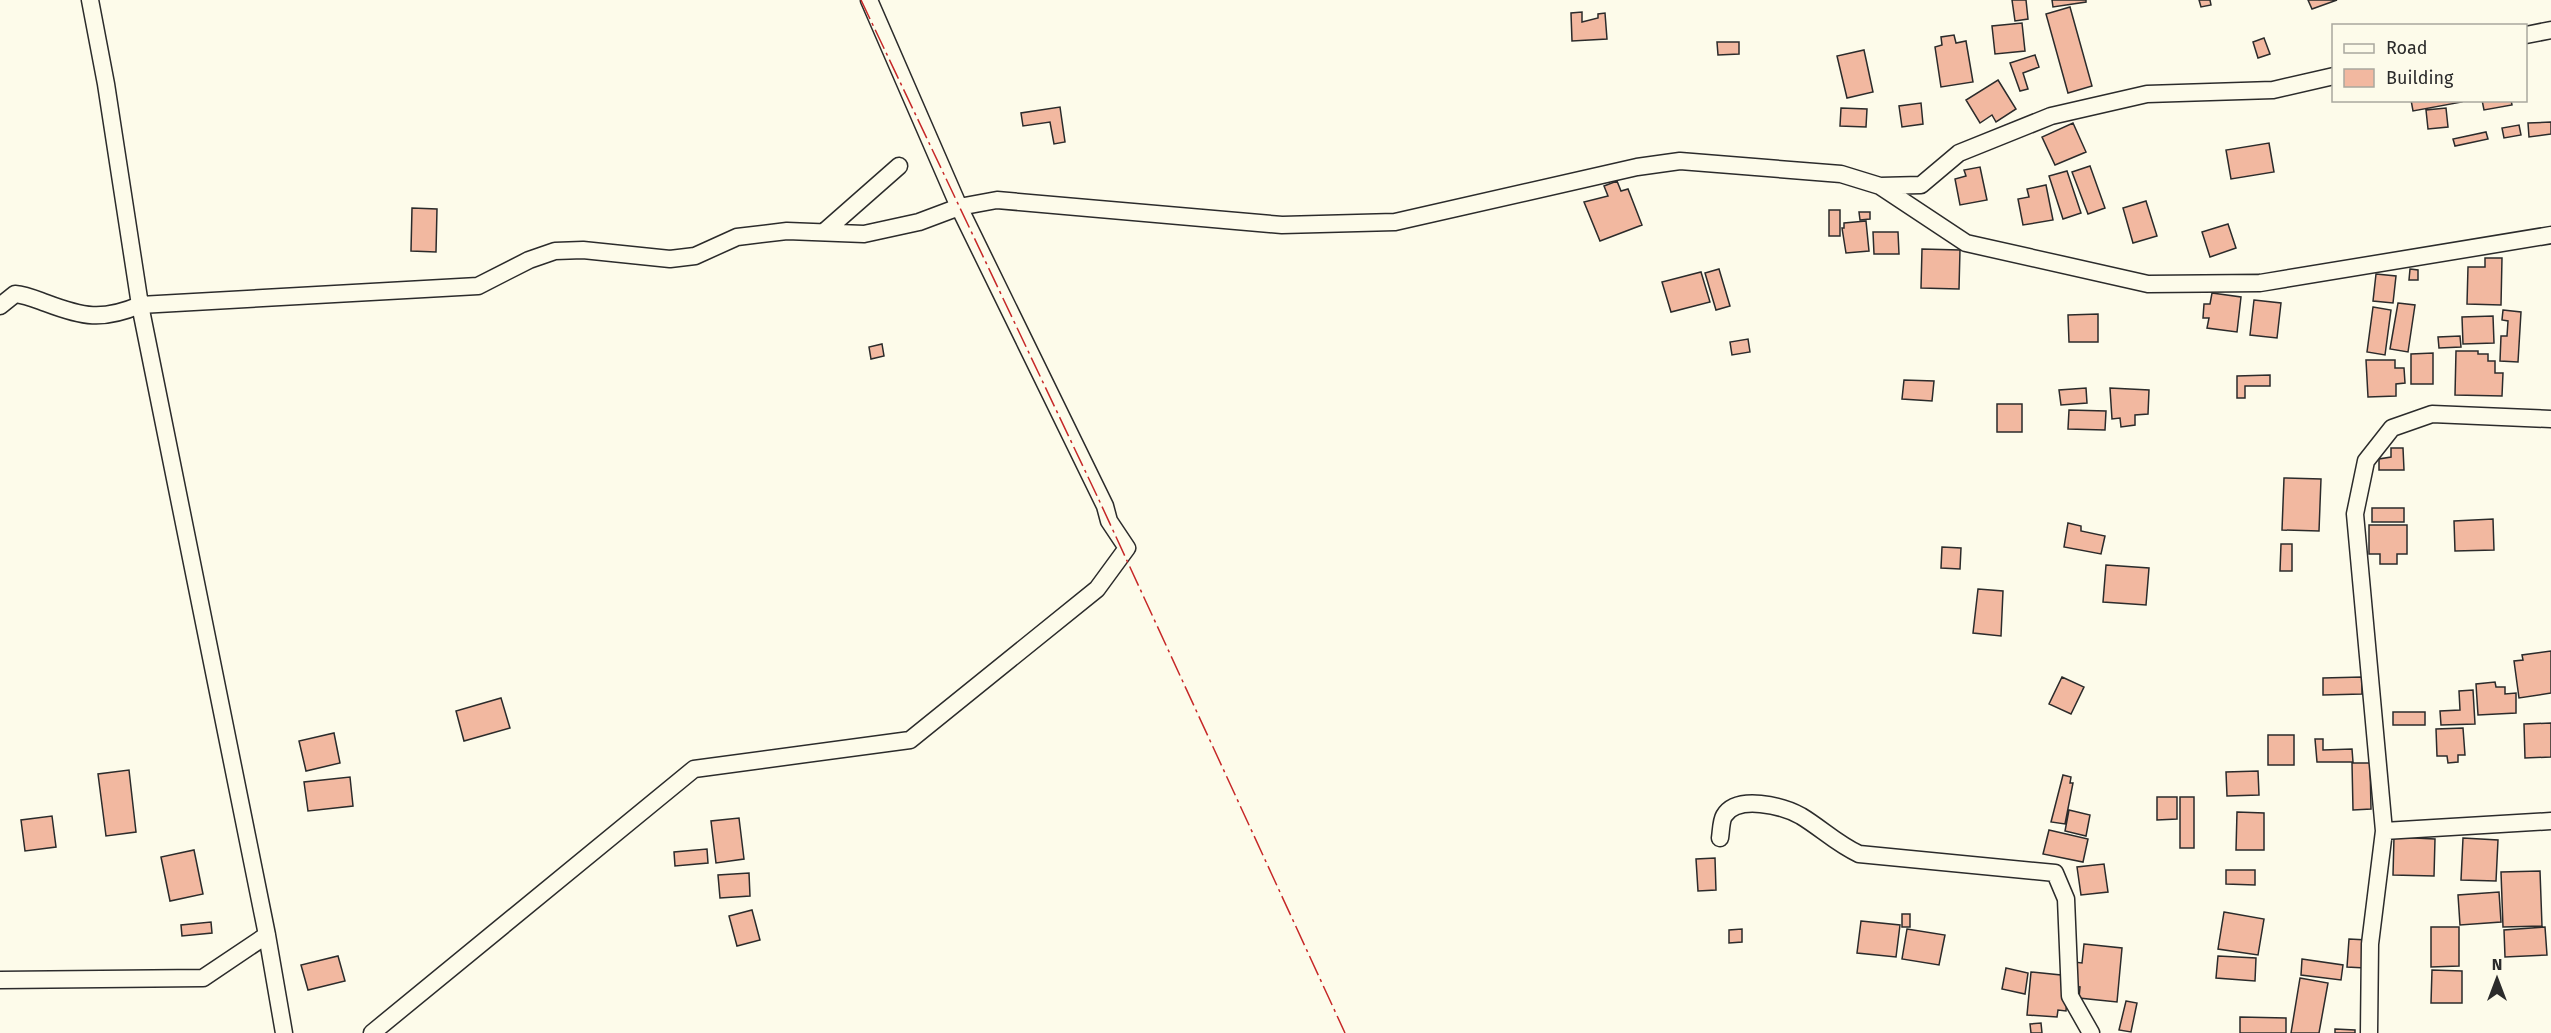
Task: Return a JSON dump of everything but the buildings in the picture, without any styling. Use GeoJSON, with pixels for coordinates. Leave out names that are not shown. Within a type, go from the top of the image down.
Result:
{"type":"FeatureCollection","features":[{"type":"Feature","properties":{"kind":"street"},"geometry":{"type":"LineString","coordinates":[[90,0],[106,84],[140,305],[267,935],[284,1033]]}},
{"type":"Feature","properties":{"kind":"street"},"geometry":{"type":"LineString","coordinates":[[372,1033],[694,769],[910,740],[1097,590],[1127,548],[1109,521],[1105,506],[959,207],[869,0]]}},
{"type":"Feature","properties":{"kind":"street"},"geometry":{"type":"LineString","coordinates":[[2527,35],[2551,30]]}},
{"type":"Feature","properties":{"kind":"street"},"geometry":{"type":"LineString","coordinates":[[1880,186],[1921,185],[1959,153],[2051,116],[2147,94],[2273,90],[2332,76]]}},
{"type":"Feature","properties":{"kind":"street"},"geometry":{"type":"LineString","coordinates":[[0,306],[15,294],[26,295],[82,316],[120,313],[140,305],[478,286],[530,260],[555,251],[583,250],[670,259],[694,256],[737,237],[787,231],[864,234],[919,222],[959,207],[997,200],[1282,225],[1395,222],[1637,167],[1680,161],[1841,174],[1880,186],[1966,243],[2148,284],[2260,283],[2551,235]]}},
{"type":"Feature","properties":{"kind":"street"},"geometry":{"type":"LineString","coordinates":[[824,232],[898,166]]}},
{"type":"Feature","properties":{"kind":"street"},"geometry":{"type":"LineString","coordinates":[[2369,1033],[2370,944],[2384,831],[2355,514],[2366,461],[2392,428],[2432,414],[2551,418]]}},
{"type":"Feature","properties":{"kind":"street"},"geometry":{"type":"LineString","coordinates":[[1720,838],[1724,816],[1736,805],[1756,802],[1800,816],[1837,843],[1859,854],[2055,873],[2066,899],[2070,996],[2091,1033]]}},
{"type":"Feature","properties":{"kind":"street"},"geometry":{"type":"LineString","coordinates":[[2384,831],[2551,821]]}},
{"type":"Feature","properties":{"kind":"street"},"geometry":{"type":"LineString","coordinates":[[0,980],[203,978],[267,935]]}},
{"type":"Feature","properties":{"kind":"power"},"geometry":{"type":"LineString","coordinates":[[861,0],[1099,500],[1345,1033]]}}]}
